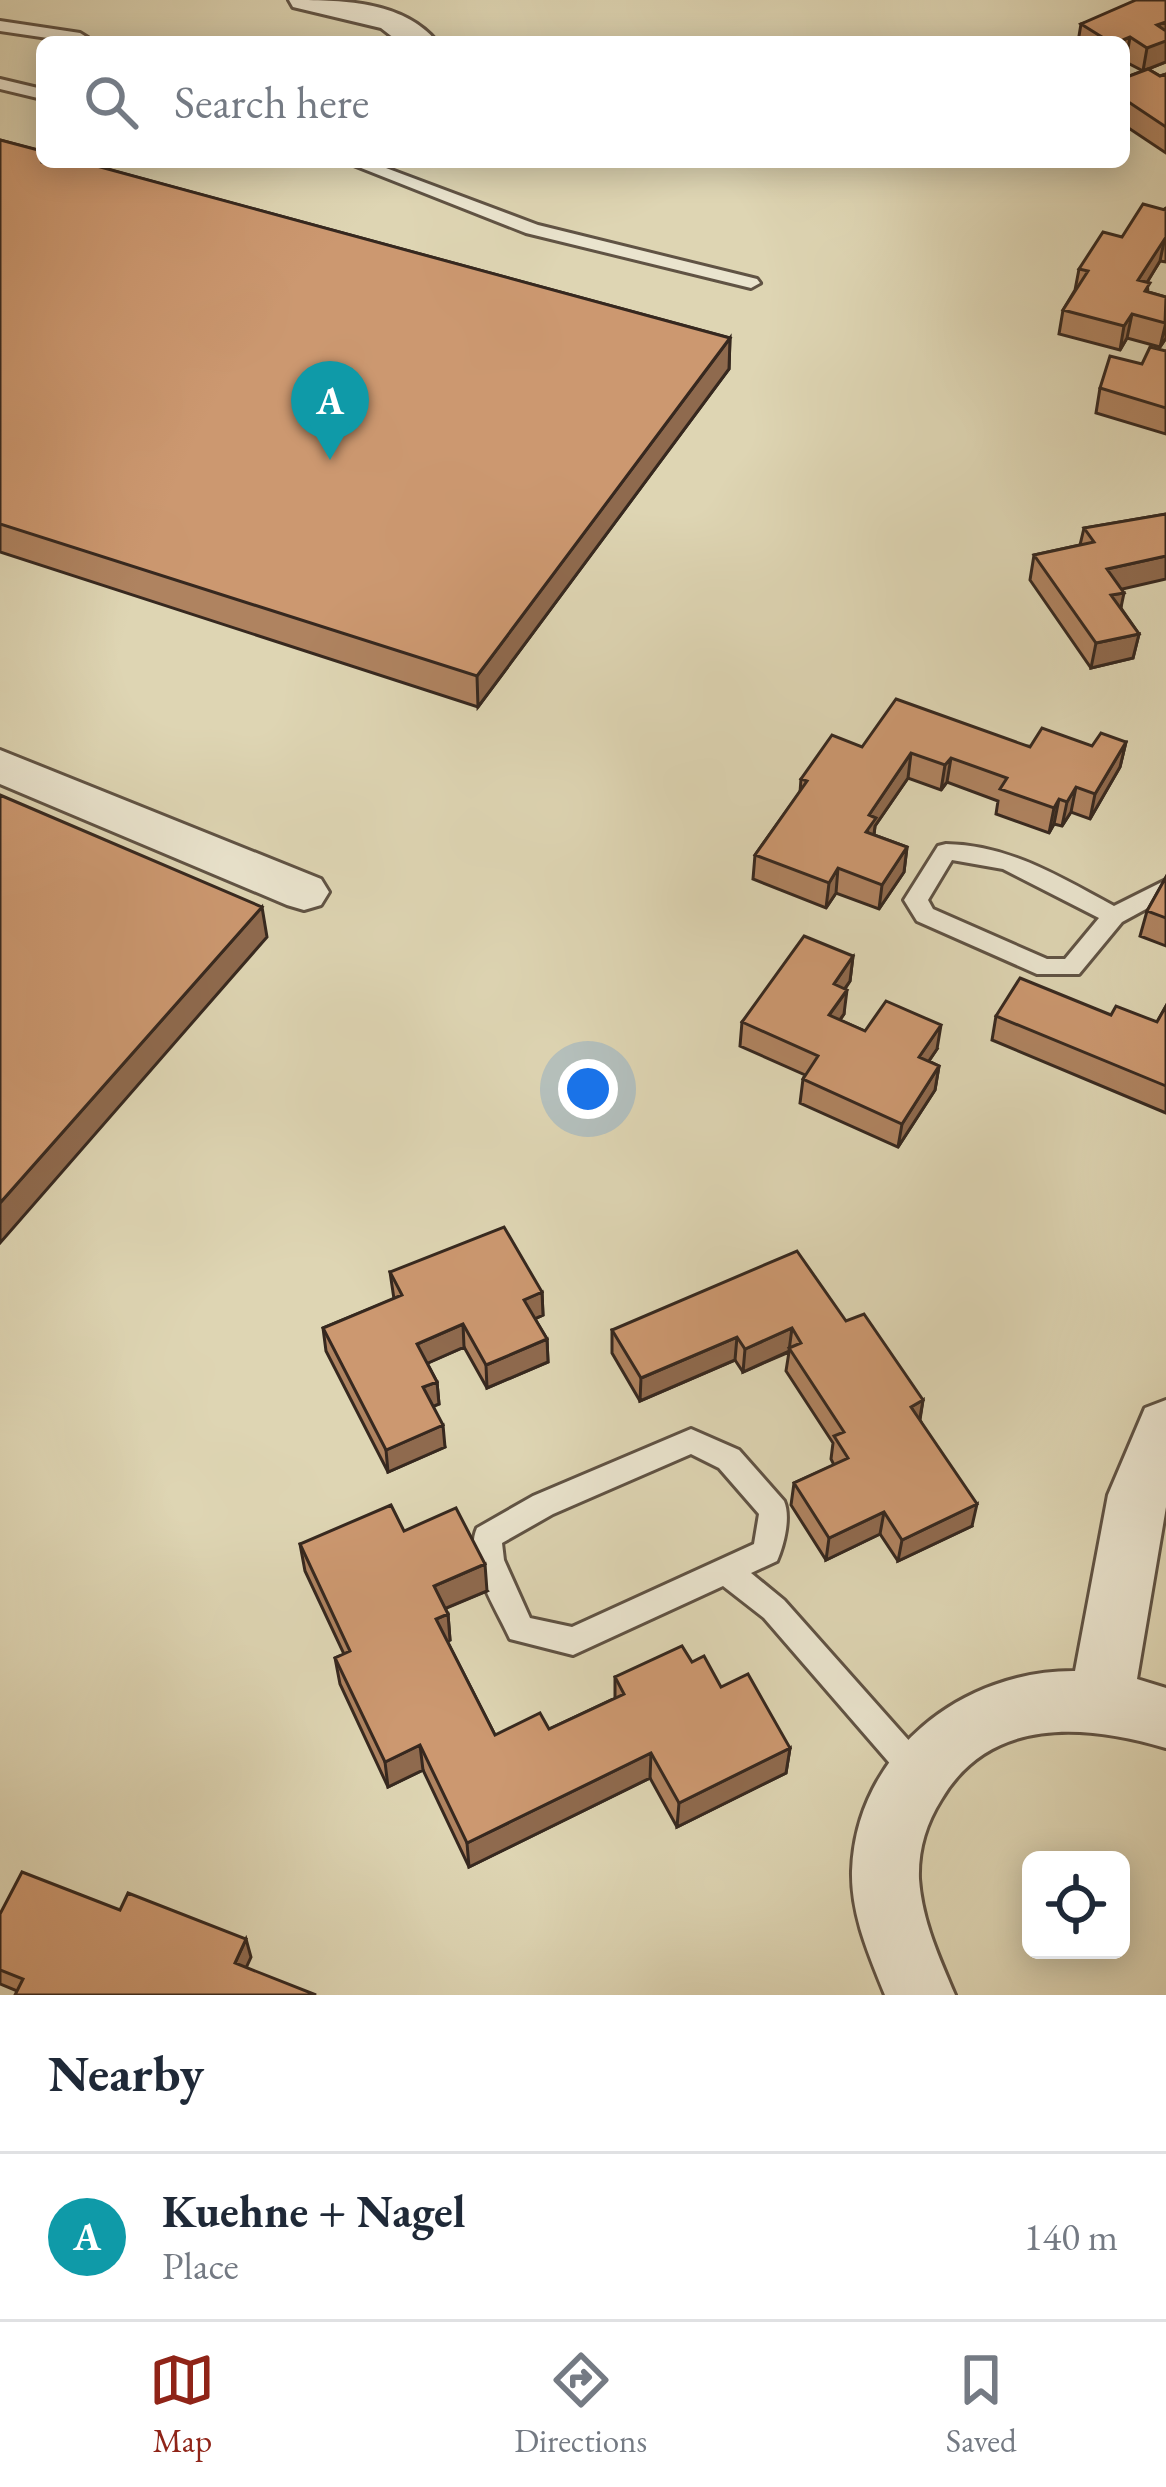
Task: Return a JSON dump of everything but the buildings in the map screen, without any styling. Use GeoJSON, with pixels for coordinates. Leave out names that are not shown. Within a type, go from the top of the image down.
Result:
{"type":"FeatureCollection","features":[{"type":"Feature","properties":{"kind":"street"},"geometry":{"type":"LineString","coordinates":[[305,0],[393,21],[412,36]]}},
{"type":"Feature","properties":{"kind":"street"},"geometry":{"type":"LineString","coordinates":[[0,766],[304,892]]}},
{"type":"Feature","properties":{"kind":"street"},"geometry":{"type":"LineString","coordinates":[[1102,1699],[1138,1495],[1166,1426]]}},
{"type":"Feature","properties":{"kind":"street"},"geometry":{"type":"LineString","coordinates":[[920,1995],[894,1937],[885,1877],[894,1821],[917,1772],[953,1735],[997,1709],[1048,1698],[1102,1699],[1166,1718]]}},
{"type":"Feature","properties":{"kind":"lane"},"geometry":{"type":"LineString","coordinates":[[0,26],[67,36]]}},
{"type":"Feature","properties":{"kind":"lane"},"geometry":{"type":"LineString","coordinates":[[0,84],[36,93]]}},
{"type":"Feature","properties":{"kind":"lane"},"geometry":{"type":"LineString","coordinates":[[370,168],[532,229],[751,283]]}},
{"type":"Feature","properties":{"kind":"lane"},"geometry":{"type":"LineString","coordinates":[[1114,916],[1040,877],[971,850],[946,852],[916,900],[925,915],[1045,968],[1071,968],[1114,916],[1166,888]]}},
{"type":"Feature","properties":{"kind":"lane"},"geometry":{"type":"LineString","coordinates":[[692,1441],[729,1459],[775,1510],[767,1552],[729,1573],[574,1641],[520,1629],[490,1560],[487,1537],[543,1505],[692,1441]]}},
{"type":"Feature","properties":{"kind":"lane"},"geometry":{"type":"LineString","coordinates":[[729,1573],[774,1609],[917,1772]]}},
{"type":"Feature","properties":{"kind":"place","name":"Kuehne + Nagel"},"geometry":{"type":"Point","coordinates":[330,460]}}]}
